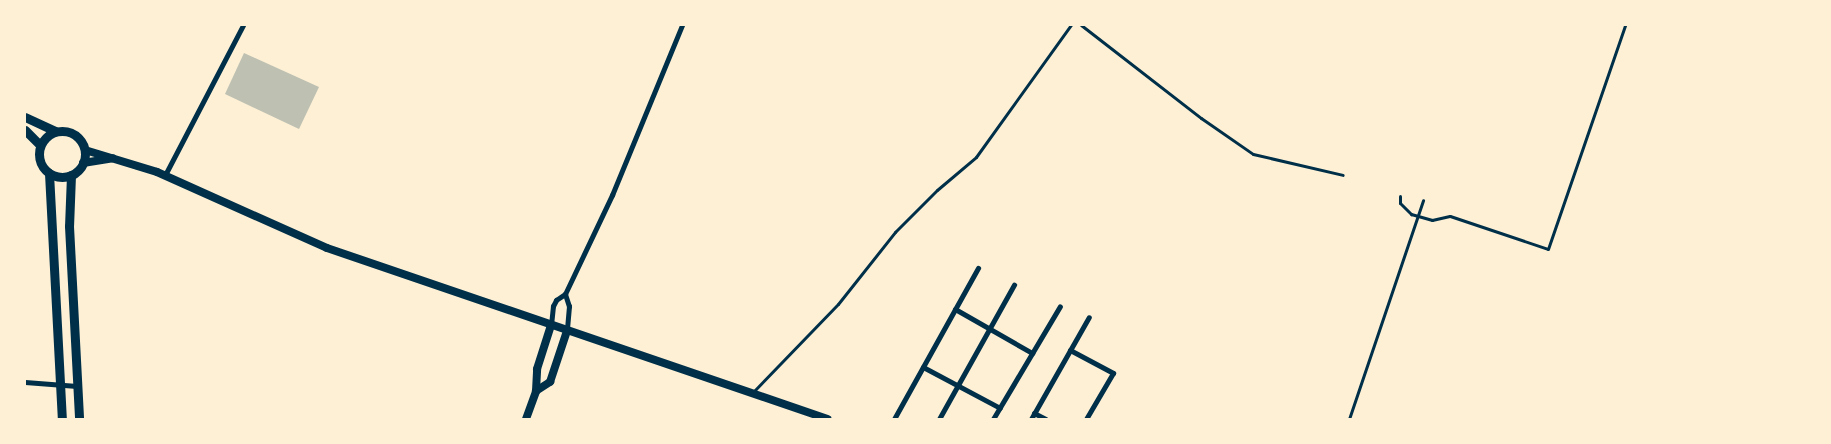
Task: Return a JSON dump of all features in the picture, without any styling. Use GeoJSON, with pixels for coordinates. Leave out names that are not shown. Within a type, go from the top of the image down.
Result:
{"type":"FeatureCollection","features":[{"type":"Feature","properties":{"kind":"main road"},"geometry":{"type":"LineString","coordinates":[[25,117],[55,131]]}},
{"type":"Feature","properties":{"kind":"main road"},"geometry":{"type":"LineString","coordinates":[[25,130],[40,144]]}},
{"type":"Feature","properties":{"kind":"main road"},"geometry":{"type":"LineString","coordinates":[[49,174],[64,177],[71,175],[83,163],[85,150],[78,136],[63,130],[55,131],[46,136],[40,144],[39,161],[49,174],[62,419]]}},
{"type":"Feature","properties":{"kind":"main road"},"geometry":{"type":"LineString","coordinates":[[71,175],[68,226],[79,419]]}},
{"type":"Feature","properties":{"kind":"street"},"geometry":{"type":"LineString","coordinates":[[161,174],[244,25]]}},
{"type":"Feature","properties":{"kind":"street"},"geometry":{"type":"LineString","coordinates":[[526,419],[536,391],[537,369],[551,325],[553,306],[556,300],[565,294],[612,195],[682,25]]}},
{"type":"Feature","properties":{"kind":"street"},"geometry":{"type":"LineString","coordinates":[[85,150],[115,157],[161,174],[327,248],[828,419]]}},
{"type":"Feature","properties":{"kind":"street"},"geometry":{"type":"LineString","coordinates":[[83,163],[115,157]]}},
{"type":"Feature","properties":{"kind":"street"},"geometry":{"type":"LineString","coordinates":[[894,419],[978,268]]}},
{"type":"Feature","properties":{"kind":"street"},"geometry":{"type":"LineString","coordinates":[[939,419],[1014,285]]}},
{"type":"Feature","properties":{"kind":"street"},"geometry":{"type":"LineString","coordinates":[[536,391],[550,382],[567,331],[569,306],[565,294]]}},
{"type":"Feature","properties":{"kind":"street"},"geometry":{"type":"LineString","coordinates":[[993,419],[1060,306]]}},
{"type":"Feature","properties":{"kind":"street"},"geometry":{"type":"LineString","coordinates":[[955,309],[1032,353]]}},
{"type":"Feature","properties":{"kind":"street"},"geometry":{"type":"LineString","coordinates":[[1031,419],[1089,317]]}},
{"type":"Feature","properties":{"kind":"street"},"geometry":{"type":"LineString","coordinates":[[1070,350],[1113,373],[1086,419]]}},
{"type":"Feature","properties":{"kind":"street"},"geometry":{"type":"LineString","coordinates":[[923,367],[1000,408]]}},
{"type":"Feature","properties":{"kind":"street"},"geometry":{"type":"LineString","coordinates":[[25,382],[77,386]]}},
{"type":"Feature","properties":{"kind":"street"},"geometry":{"type":"LineString","coordinates":[[1034,413],[1046,419]]}},
{"type":"Feature","properties":{"kind":"lane"},"geometry":{"type":"LineString","coordinates":[[753,392],[838,304],[895,232],[937,190],[976,157],[1071,25]]}},
{"type":"Feature","properties":{"kind":"lane"},"geometry":{"type":"LineString","coordinates":[[1081,25],[1201,118],[1253,154],[1343,175]]}},
{"type":"Feature","properties":{"kind":"lane"},"geometry":{"type":"LineString","coordinates":[[1400,196],[1400,203],[1406,210],[1417,216],[1432,220],[1450,216],[1548,249],[1625,25]]}},
{"type":"Feature","properties":{"kind":"lane"},"geometry":{"type":"LineString","coordinates":[[1349,419],[1423,200]]}},
{"type":"Feature","properties":{"kind":"building"},"geometry":{"type":"Polygon","coordinates":[[[244,53],[319,87],[299,129],[225,94],[244,53]]]}}]}
